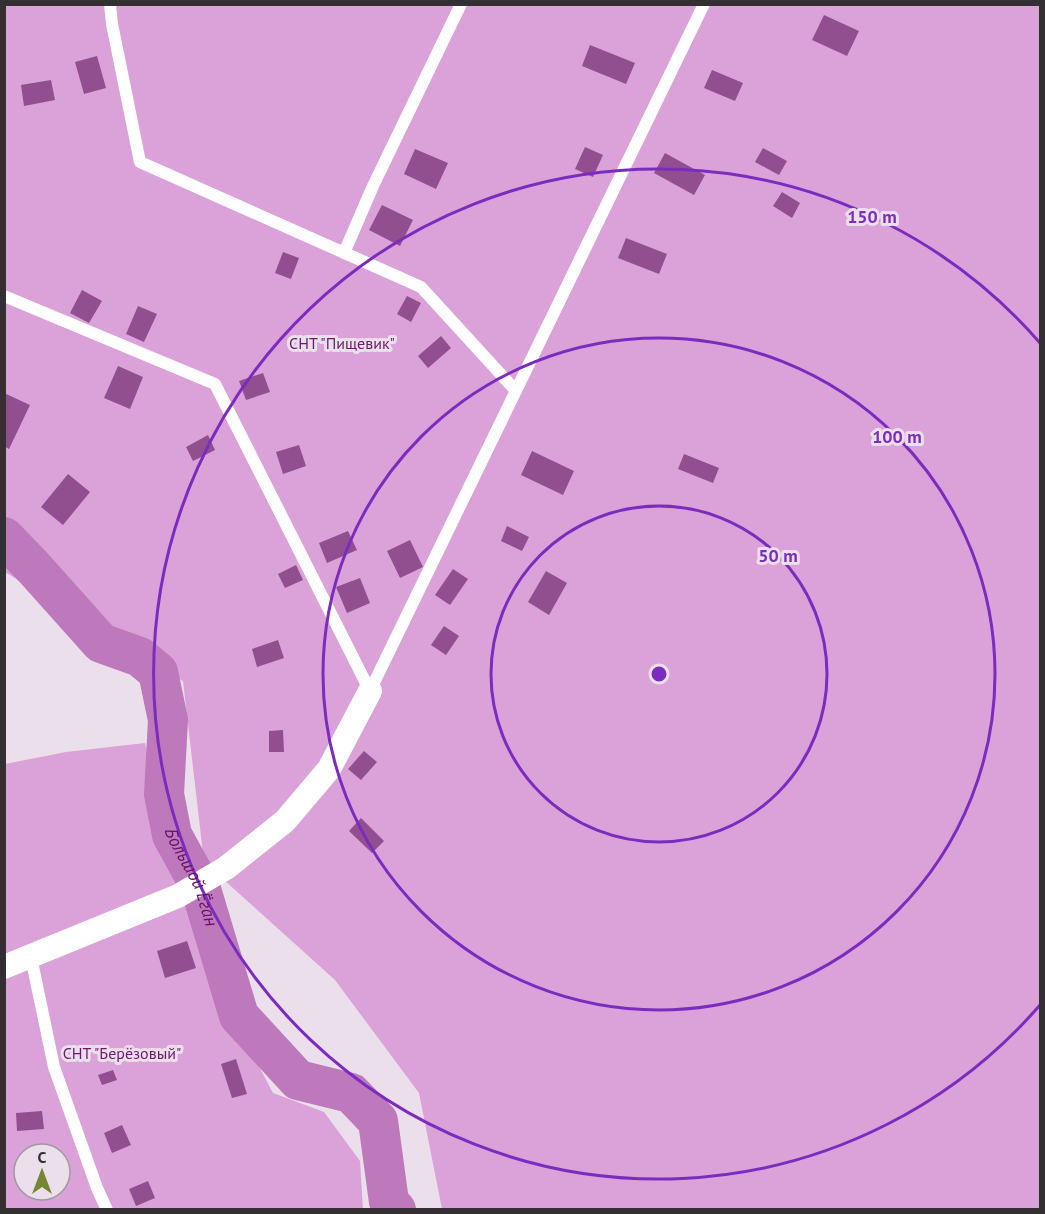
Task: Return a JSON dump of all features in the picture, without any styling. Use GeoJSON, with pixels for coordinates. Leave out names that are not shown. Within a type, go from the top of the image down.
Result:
{"type":"FeatureCollection","features":[{"type":"Feature","properties":{"kind":"street"},"geometry":{"type":"LineString","coordinates":[[4,967],[178,896],[226,868],[285,821],[329,769],[370,691]]}},
{"type":"Feature","properties":{"kind":"lane"},"geometry":{"type":"LineString","coordinates":[[110,4],[140,162],[421,287],[516,391]]}},
{"type":"Feature","properties":{"kind":"lane"},"geometry":{"type":"LineString","coordinates":[[344,253],[373,186],[461,4]]}},
{"type":"Feature","properties":{"kind":"lane"},"geometry":{"type":"LineString","coordinates":[[370,691],[704,4]]}},
{"type":"Feature","properties":{"kind":"lane"},"geometry":{"type":"LineString","coordinates":[[4,296],[215,384],[370,691]]}},
{"type":"Feature","properties":{"kind":"lane"},"geometry":{"type":"LineString","coordinates":[[31,957],[54,1067],[97,1188],[107,1209]]}},
{"type":"Feature","properties":{"kind":"green space","name":"СНТ \"Пищевик\""},"geometry":{"type":"Polygon","coordinates":[[[4,5],[1040,5],[1040,1209],[442,1209],[419,1093],[335,980],[204,862],[183,681],[5,572],[4,5]]]}},
{"type":"Feature","properties":{"kind":"green space","name":"СНТ \"Берёзовый\""},"geometry":{"type":"Polygon","coordinates":[[[145,743],[172,862],[205,928],[210,954],[233,1017],[273,1093],[324,1112],[360,1161],[363,1209],[5,1210],[5,764],[66,752],[145,743]]]}},
{"type":"Feature","properties":{"kind":"building"},"geometry":{"type":"Polygon","coordinates":[[[824,15],[859,31],[847,56],[812,40],[824,15]]]}},
{"type":"Feature","properties":{"kind":"building"},"geometry":{"type":"Polygon","coordinates":[[[590,45],[635,63],[626,84],[582,66],[590,45]]]}},
{"type":"Feature","properties":{"kind":"building"},"geometry":{"type":"Polygon","coordinates":[[[97,56],[106,88],[84,94],[75,62],[97,56]]]}},
{"type":"Feature","properties":{"kind":"building"},"geometry":{"type":"Polygon","coordinates":[[[712,70],[743,83],[735,101],[704,88],[712,70]]]}},
{"type":"Feature","properties":{"kind":"building"},"geometry":{"type":"Polygon","coordinates":[[[51,80],[55,100],[24,106],[21,85],[51,80]]]}},
{"type":"Feature","properties":{"kind":"building"},"geometry":{"type":"Polygon","coordinates":[[[585,147],[603,155],[593,177],[575,169],[585,147]]]}},
{"type":"Feature","properties":{"kind":"building"},"geometry":{"type":"Polygon","coordinates":[[[763,148],[787,161],[779,175],[755,162],[763,148]]]}},
{"type":"Feature","properties":{"kind":"building"},"geometry":{"type":"Polygon","coordinates":[[[415,149],[448,163],[436,189],[404,174],[415,149]]]}},
{"type":"Feature","properties":{"kind":"building"},"geometry":{"type":"Polygon","coordinates":[[[665,153],[705,175],[694,195],[654,173],[665,153]]]}},
{"type":"Feature","properties":{"kind":"building"},"geometry":{"type":"Polygon","coordinates":[[[782,192],[800,203],[792,218],[773,206],[782,192]]]}},
{"type":"Feature","properties":{"kind":"building"},"geometry":{"type":"Polygon","coordinates":[[[382,205],[413,220],[400,246],[369,230],[382,205]]]}},
{"type":"Feature","properties":{"kind":"building"},"geometry":{"type":"Polygon","coordinates":[[[626,238],[667,254],[659,274],[618,258],[626,238]]]}},
{"type":"Feature","properties":{"kind":"building"},"geometry":{"type":"Polygon","coordinates":[[[283,252],[299,258],[291,279],[275,273],[283,252]]]}},
{"type":"Feature","properties":{"kind":"building"},"geometry":{"type":"Polygon","coordinates":[[[82,290],[102,301],[89,323],[70,313],[82,290]]]}},
{"type":"Feature","properties":{"kind":"building"},"geometry":{"type":"Polygon","coordinates":[[[407,296],[421,303],[411,322],[397,314],[407,296]]]}},
{"type":"Feature","properties":{"kind":"building"},"geometry":{"type":"Polygon","coordinates":[[[138,306],[157,314],[144,342],[126,334],[138,306]]]}},
{"type":"Feature","properties":{"kind":"building"},"geometry":{"type":"Polygon","coordinates":[[[441,336],[451,348],[428,368],[418,356],[441,336]]]}},
{"type":"Feature","properties":{"kind":"building"},"geometry":{"type":"Polygon","coordinates":[[[118,366],[143,377],[130,409],[104,398],[118,366]]]}},
{"type":"Feature","properties":{"kind":"building"},"geometry":{"type":"Polygon","coordinates":[[[263,373],[270,392],[246,400],[239,381],[263,373]]]}},
{"type":"Feature","properties":{"kind":"building"},"geometry":{"type":"Polygon","coordinates":[[[4,393],[30,405],[9,449],[4,446],[4,393]]]}},
{"type":"Feature","properties":{"kind":"building"},"geometry":{"type":"Polygon","coordinates":[[[208,435],[215,450],[193,461],[186,447],[208,435]]]}},
{"type":"Feature","properties":{"kind":"building"},"geometry":{"type":"Polygon","coordinates":[[[299,445],[306,466],[283,474],[276,452],[299,445]]]}},
{"type":"Feature","properties":{"kind":"building"},"geometry":{"type":"Polygon","coordinates":[[[532,451],[574,471],[563,495],[521,475],[532,451]]]}},
{"type":"Feature","properties":{"kind":"building"},"geometry":{"type":"Polygon","coordinates":[[[684,454],[719,468],[713,483],[678,469],[684,454]]]}},
{"type":"Feature","properties":{"kind":"building"},"geometry":{"type":"Polygon","coordinates":[[[68,474],[90,492],[63,525],[41,507],[68,474]]]}},
{"type":"Feature","properties":{"kind":"building"},"geometry":{"type":"Polygon","coordinates":[[[507,526],[529,537],[522,551],[501,541],[507,526]]]}},
{"type":"Feature","properties":{"kind":"building"},"geometry":{"type":"Polygon","coordinates":[[[348,531],[357,550],[327,563],[319,543],[348,531]]]}},
{"type":"Feature","properties":{"kind":"building"},"geometry":{"type":"Polygon","coordinates":[[[410,540],[423,567],[400,578],[387,551],[410,540]]]}},
{"type":"Feature","properties":{"kind":"building"},"geometry":{"type":"Polygon","coordinates":[[[296,565],[303,580],[285,588],[278,574],[296,565]]]}},
{"type":"Feature","properties":{"kind":"building"},"geometry":{"type":"Polygon","coordinates":[[[453,569],[468,579],[450,605],[435,595],[453,569]]]}},
{"type":"Feature","properties":{"kind":"building"},"geometry":{"type":"Polygon","coordinates":[[[546,571],[567,583],[549,615],[528,602],[546,571]]]}},
{"type":"Feature","properties":{"kind":"building"},"geometry":{"type":"Polygon","coordinates":[[[360,578],[370,603],[347,613],[336,587],[360,578]]]}},
{"type":"Feature","properties":{"kind":"building"},"geometry":{"type":"Polygon","coordinates":[[[444,626],[459,636],[446,655],[431,645],[444,626]]]}},
{"type":"Feature","properties":{"kind":"building"},"geometry":{"type":"Polygon","coordinates":[[[278,640],[284,658],[257,667],[252,649],[278,640]]]}},
{"type":"Feature","properties":{"kind":"building"},"geometry":{"type":"Polygon","coordinates":[[[283,730],[284,752],[269,752],[269,731],[283,730]]]}},
{"type":"Feature","properties":{"kind":"building"},"geometry":{"type":"Polygon","coordinates":[[[364,751],[377,762],[361,780],[348,769],[364,751]]]}},
{"type":"Feature","properties":{"kind":"building"},"geometry":{"type":"Polygon","coordinates":[[[361,818],[384,841],[372,853],[349,831],[361,818]]]}},
{"type":"Feature","properties":{"kind":"building"},"geometry":{"type":"Polygon","coordinates":[[[187,941],[196,968],[165,978],[157,951],[187,941]]]}},
{"type":"Feature","properties":{"kind":"building"},"geometry":{"type":"Polygon","coordinates":[[[236,1059],[247,1094],[232,1098],[221,1064],[236,1059]]]}},
{"type":"Feature","properties":{"kind":"building"},"geometry":{"type":"Polygon","coordinates":[[[113,1070],[117,1080],[102,1085],[98,1075],[113,1070]]]}},
{"type":"Feature","properties":{"kind":"building"},"geometry":{"type":"Polygon","coordinates":[[[42,1111],[44,1129],[17,1131],[16,1113],[42,1111]]]}},
{"type":"Feature","properties":{"kind":"building"},"geometry":{"type":"Polygon","coordinates":[[[122,1125],[131,1145],[112,1153],[104,1133],[122,1125]]]}},
{"type":"Feature","properties":{"kind":"building"},"geometry":{"type":"Polygon","coordinates":[[[148,1181],[155,1198],[136,1206],[129,1189],[148,1181]]]}},
{"type":"Feature","properties":{"kind":"waterway","name":"Большой Ёган"},"geometry":{"type":"LineString","coordinates":[[4,537],[101,643],[140,657],[158,672],[168,720],[164,794],[172,835],[200,886],[239,1016],[298,1080],[351,1093],[378,1121],[389,1202],[396,1210]]}}]}
